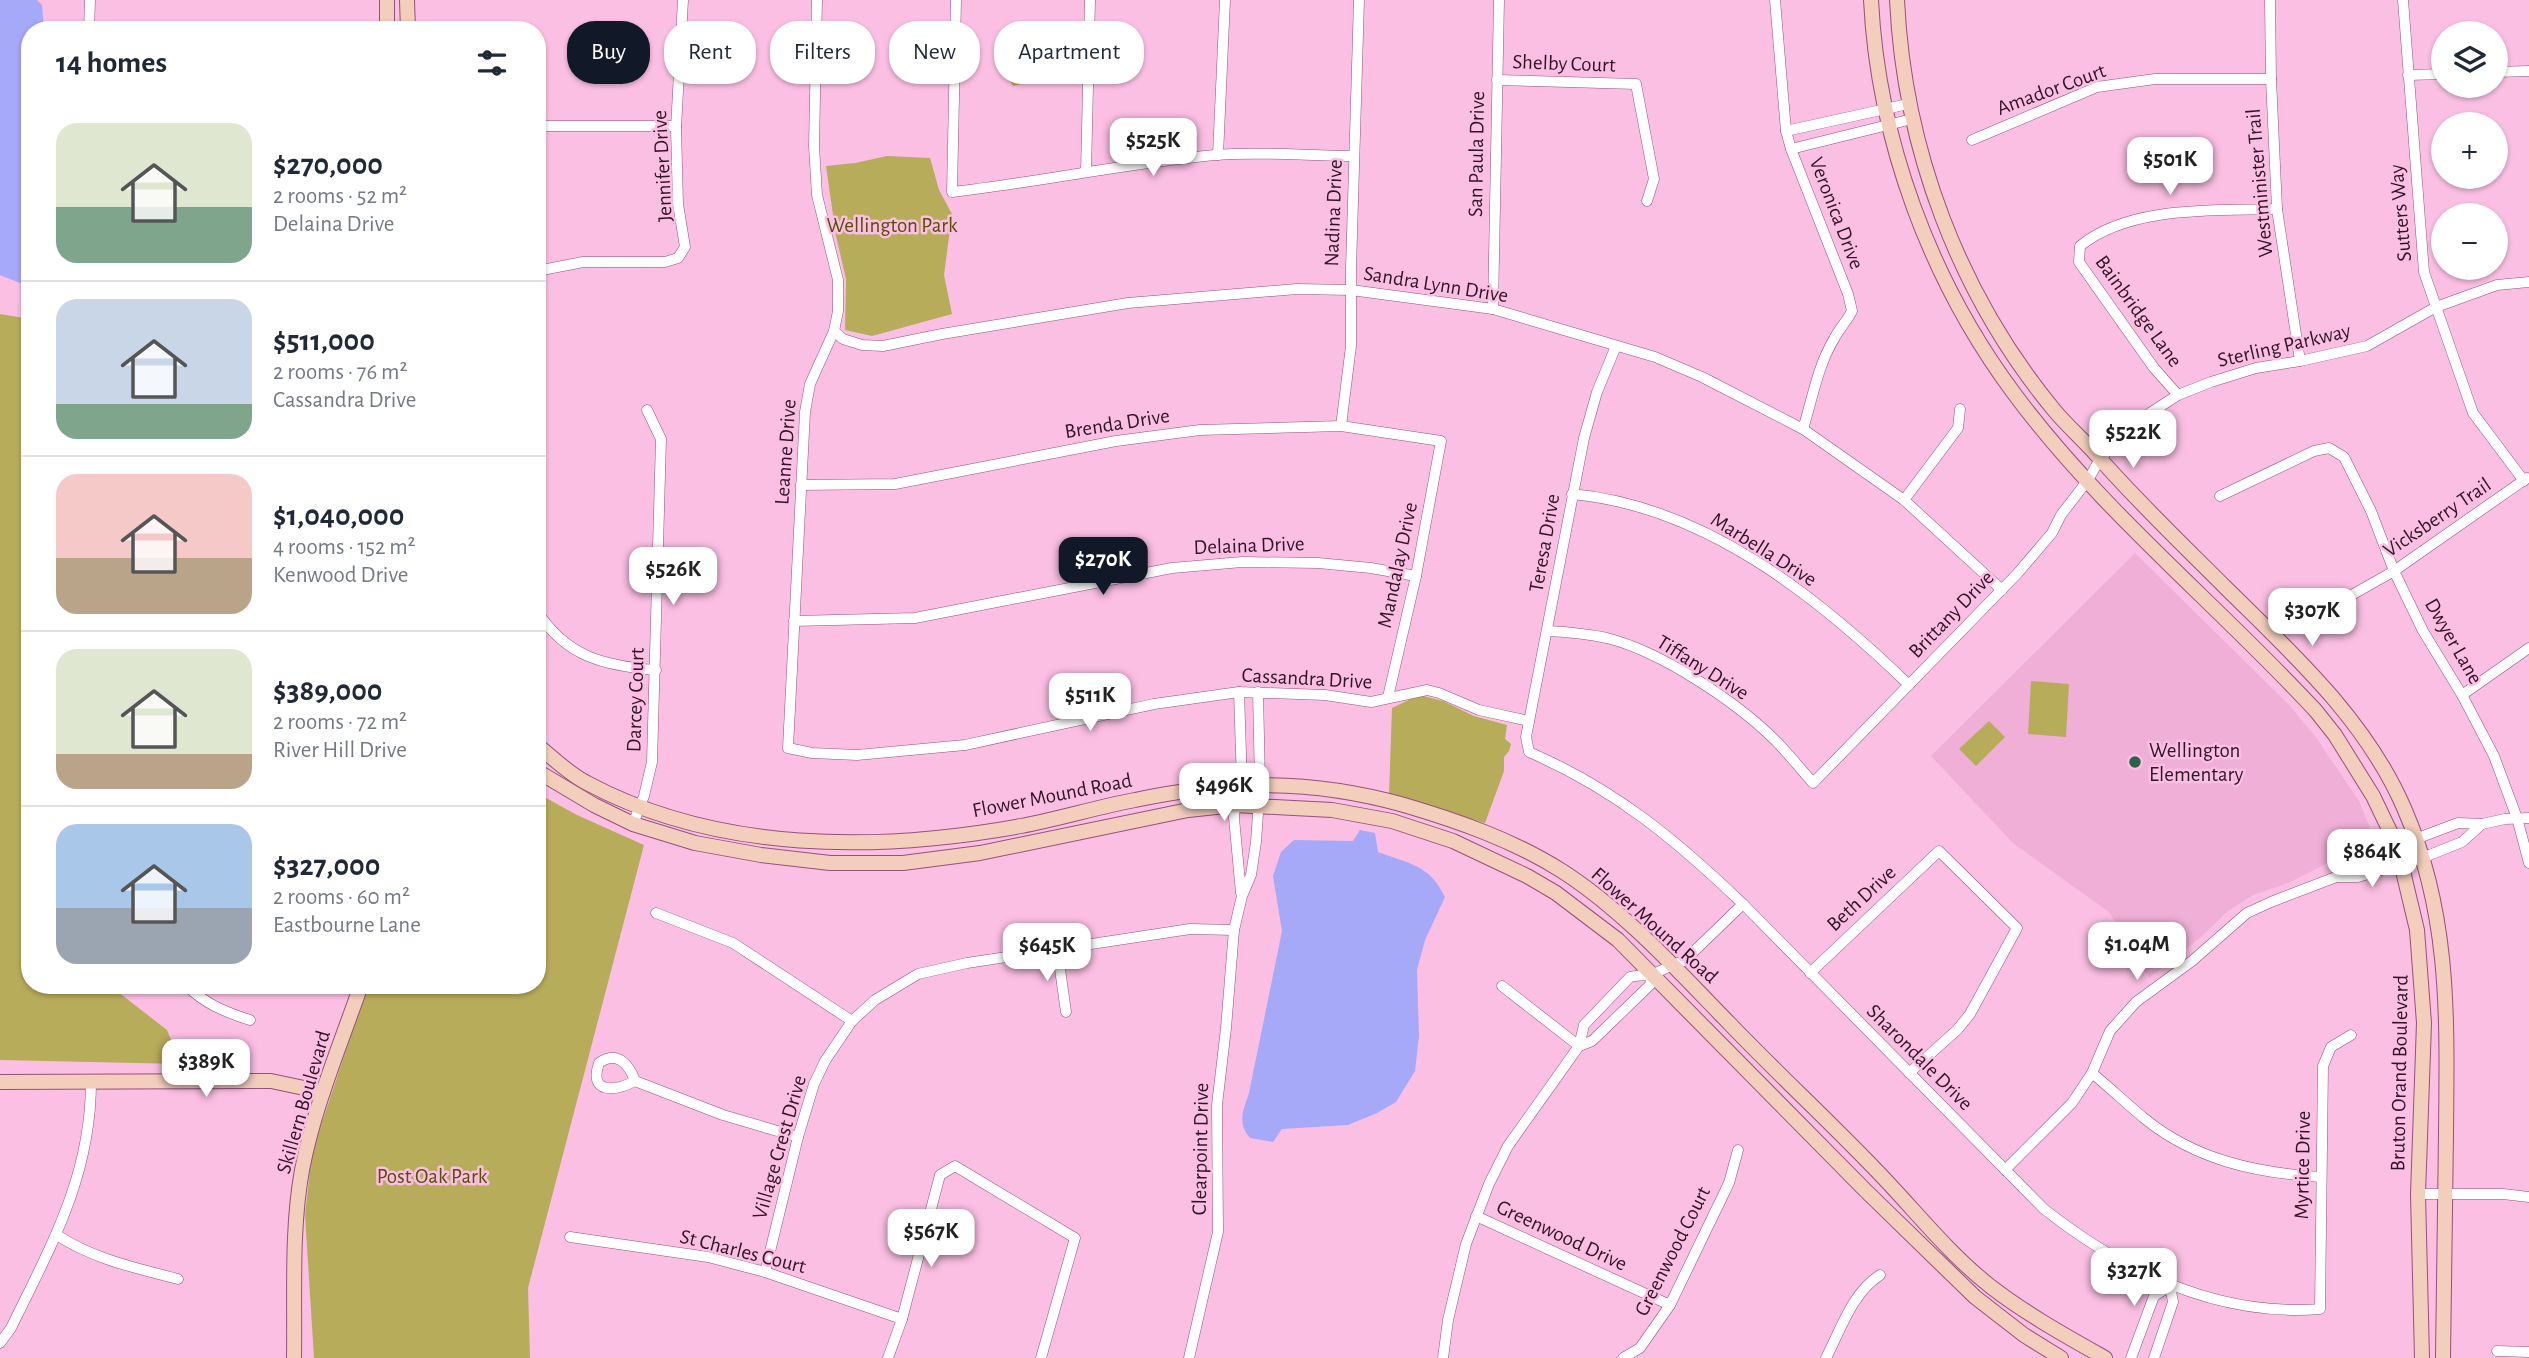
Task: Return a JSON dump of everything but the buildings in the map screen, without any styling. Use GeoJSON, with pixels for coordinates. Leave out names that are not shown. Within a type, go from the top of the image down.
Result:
{"type":"FeatureCollection","features":[{"type":"Feature","properties":{"kind":"main road"},"geometry":{"type":"LineString","coordinates":[[387,0],[387,21]]}},
{"type":"Feature","properties":{"kind":"main road"},"geometry":{"type":"LineString","coordinates":[[407,0],[408,21]]}},
{"type":"Feature","properties":{"kind":"main road","name":"Bruton Orand Boulevard"},"geometry":{"type":"LineString","coordinates":[[1871,0],[1875,45],[1889,124],[1903,178],[1921,228],[1970,328],[2014,393],[2088,480],[2316,711],[2335,735],[2373,796],[2397,846],[2417,930],[2424,1004],[2418,1194],[2422,1358]]}},
{"type":"Feature","properties":{"kind":"main road","name":"Bruton Orand Boulevard"},"geometry":{"type":"LineString","coordinates":[[1897,0],[1900,54],[1908,104],[1921,157],[1940,213],[1970,279],[2014,356],[2054,410],[2116,478],[2331,695],[2393,784],[2416,839],[2437,917],[2446,986],[2443,1358]]}},
{"type":"Feature","properties":{"kind":"main road","name":"Flower Mound Road"},"geometry":{"type":"LineString","coordinates":[[546,752],[583,781],[640,808],[687,822],[753,836],[827,842],[896,842],[1021,826],[1168,793],[1242,784],[1329,789],[1359,794],[1479,830],[1521,848],[1565,873],[1626,922],[1877,1170],[1944,1244],[1980,1277],[2040,1321],[2105,1358]]}},
{"type":"Feature","properties":{"kind":"main road","name":"Flower Mound Road"},"geometry":{"type":"LineString","coordinates":[[546,777],[594,806],[633,824],[695,843],[761,855],[830,863],[903,863],[980,853],[1188,810],[1235,805],[1332,810],[1392,821],[1453,841],[1527,876],[1556,893],[1618,940],[1874,1199],[1975,1297],[2024,1335],[2061,1358]]}},
{"type":"Feature","properties":{"kind":"main road","name":"Skillern Boulevard"},"geometry":{"type":"LineString","coordinates":[[294,1358],[297,1201],[307,1146],[358,994]]}},
{"type":"Feature","properties":{"kind":"main road"},"geometry":{"type":"LineString","coordinates":[[0,1082],[271,1081],[323,1092]]}},
{"type":"Feature","properties":{"kind":"street"},"geometry":{"type":"LineString","coordinates":[[89,21],[90,0]]}},
{"type":"Feature","properties":{"kind":"street","name":"Jennifer Drive"},"geometry":{"type":"LineString","coordinates":[[546,269],[583,262],[665,262],[678,258],[685,247],[678,204],[676,126],[683,0]]}},
{"type":"Feature","properties":{"kind":"street","name":"Leanne Drive"},"geometry":{"type":"LineString","coordinates":[[788,748],[805,412],[810,384],[834,331],[838,310],[838,280],[832,248],[823,224],[816,183],[814,146],[817,0]]}},
{"type":"Feature","properties":{"kind":"street"},"geometry":{"type":"LineString","coordinates":[[956,0],[952,192],[1218,155],[1354,156]]}},
{"type":"Feature","properties":{"kind":"street"},"geometry":{"type":"LineString","coordinates":[[1086,172],[1090,0]]}},
{"type":"Feature","properties":{"kind":"street"},"geometry":{"type":"LineString","coordinates":[[1218,155],[1225,0]]}},
{"type":"Feature","properties":{"kind":"street","name":"Nadina Drive"},"geometry":{"type":"LineString","coordinates":[[1341,426],[1351,346],[1359,0]]}},
{"type":"Feature","properties":{"kind":"street","name":"San Paula Drive"},"geometry":{"type":"LineString","coordinates":[[1493,309],[1499,0]]}},
{"type":"Feature","properties":{"kind":"street","name":"Veronica Drive"},"geometry":{"type":"LineString","coordinates":[[1775,0],[1791,149],[1848,294],[1852,311],[1833,338],[1803,429]]}},
{"type":"Feature","properties":{"kind":"street","name":"Westminister Trail"},"geometry":{"type":"LineString","coordinates":[[2270,0],[2277,209],[2300,361]]}},
{"type":"Feature","properties":{"kind":"street","name":"Sutters Way"},"geometry":{"type":"LineString","coordinates":[[2403,0],[2424,272],[2473,413],[2527,479]]}},
{"type":"Feature","properties":{"kind":"street"},"geometry":{"type":"LineString","coordinates":[[2508,72],[2529,71]]}},
{"type":"Feature","properties":{"kind":"street"},"geometry":{"type":"LineString","coordinates":[[2408,75],[2431,74]]}},
{"type":"Feature","properties":{"kind":"street","name":"Amador Court"},"geometry":{"type":"LineString","coordinates":[[1972,140],[2097,88],[2155,79],[2271,79]]}},
{"type":"Feature","properties":{"kind":"street","name":"Shelby Court"},"geometry":{"type":"LineString","coordinates":[[1497,80],[1636,84],[1654,179],[1647,201]]}},
{"type":"Feature","properties":{"kind":"street"},"geometry":{"type":"LineString","coordinates":[[1787,131],[1908,104]]}},
{"type":"Feature","properties":{"kind":"street"},"geometry":{"type":"LineString","coordinates":[[1791,149],[1912,119]]}},
{"type":"Feature","properties":{"kind":"street"},"geometry":{"type":"LineString","coordinates":[[546,126],[676,126]]}},
{"type":"Feature","properties":{"kind":"street","name":"Bainbridge Lane"},"geometry":{"type":"LineString","coordinates":[[2178,395],[2154,368],[2079,262],[2080,246],[2090,238],[2138,218],[2170,212],[2277,209]]}},
{"type":"Feature","properties":{"kind":"street","name":"Sterling Parkway"},"geometry":{"type":"LineString","coordinates":[[2101,459],[2122,435],[2178,395],[2256,368],[2367,346],[2436,307],[2497,285],[2529,282]]}},
{"type":"Feature","properties":{"kind":"street","name":"Sandra Lynn Drive"},"geometry":{"type":"LineString","coordinates":[[834,331],[843,339],[862,345],[883,346],[1128,303],[1297,289],[1351,290],[1493,309],[1655,357],[1702,377],[1803,429],[1904,500],[2002,590]]}},
{"type":"Feature","properties":{"kind":"street","name":"Teresa Drive"},"geometry":{"type":"LineString","coordinates":[[1529,752],[1526,737],[1584,438],[1597,392],[1616,346]]}},
{"type":"Feature","properties":{"kind":"street"},"geometry":{"type":"LineString","coordinates":[[1904,500],[1958,428],[1960,409]]}},
{"type":"Feature","properties":{"kind":"street","name":"Darcey Court"},"geometry":{"type":"LineString","coordinates":[[633,824],[652,762],[656,670],[662,439],[647,410]]}},
{"type":"Feature","properties":{"kind":"street","name":"Brenda Drive"},"geometry":{"type":"LineString","coordinates":[[801,485],[895,484],[1116,441],[1200,430],[1341,426],[1441,441]]}},
{"type":"Feature","properties":{"kind":"street","name":"Mandalay Drive"},"geometry":{"type":"LineString","coordinates":[[1388,697],[1416,576],[1441,441]]}},
{"type":"Feature","properties":{"kind":"street","name":"Dwyer Lane"},"geometry":{"type":"LineString","coordinates":[[2220,496],[2288,461],[2314,451],[2329,449],[2344,457],[2371,511],[2423,631],[2462,695],[2494,756],[2517,818],[2529,863]]}},
{"type":"Feature","properties":{"kind":"street","name":"Brittany Drive"},"geometry":{"type":"LineString","coordinates":[[1813,783],[2042,547],[2068,504],[2101,459]]}},
{"type":"Feature","properties":{"kind":"street","name":"Vicksberry Trail"},"geometry":{"type":"LineString","coordinates":[[2338,617],[2350,596],[2395,571],[2527,479]]}},
{"type":"Feature","properties":{"kind":"street","name":"Marbella Drive"},"geometry":{"type":"LineString","coordinates":[[1573,494],[1604,497],[1646,509],[1700,530],[1752,559],[1809,598],[1909,685]]}},
{"type":"Feature","properties":{"kind":"street","name":"Delaina Drive"},"geometry":{"type":"LineString","coordinates":[[794,621],[915,618],[1172,568],[1242,562],[1318,563],[1416,576]]}},
{"type":"Feature","properties":{"kind":"street"},"geometry":{"type":"LineString","coordinates":[[546,623],[565,642],[604,664],[656,670]]}},
{"type":"Feature","properties":{"kind":"street","name":"Tiffany Drive"},"geometry":{"type":"LineString","coordinates":[[1548,631],[1609,639],[1641,650],[1680,670],[1737,709],[1776,741],[1813,783]]}},
{"type":"Feature","properties":{"kind":"street"},"geometry":{"type":"LineString","coordinates":[[2462,695],[2529,648]]}},
{"type":"Feature","properties":{"kind":"street","name":"Cassandra Drive"},"geometry":{"type":"LineString","coordinates":[[788,748],[812,753],[857,755],[953,747],[1154,704],[1239,692],[1325,695],[1371,702],[1427,690],[1479,710],[1529,721]]}},
{"type":"Feature","properties":{"kind":"street","name":"Clearpoint Drive"},"geometry":{"type":"LineString","coordinates":[[1239,692],[1242,784],[1235,805],[1241,896]]}},
{"type":"Feature","properties":{"kind":"street","name":"Clearpoint Drive"},"geometry":{"type":"LineString","coordinates":[[1189,1358],[1218,1232],[1216,1126],[1234,930],[1241,896],[1251,875],[1258,805],[1258,692]]}},
{"type":"Feature","properties":{"kind":"street","name":"Sharondale Drive"},"geometry":{"type":"LineString","coordinates":[[1529,752],[1571,770],[1661,829],[1697,860],[2004,1170],[2044,1209],[2084,1240],[2126,1265],[2171,1286],[2204,1297],[2292,1311],[2320,1309]]}},
{"type":"Feature","properties":{"kind":"street"},"geometry":{"type":"LineString","coordinates":[[2336,877],[2352,860],[2458,823],[2483,824],[2529,818]]}},
{"type":"Feature","properties":{"kind":"street"},"geometry":{"type":"LineString","coordinates":[[2004,1170],[2072,1103],[2092,1073],[2110,1031],[2136,1002],[2192,961],[2247,913],[2336,877],[2358,877],[2422,858],[2462,842],[2483,824]]}},
{"type":"Feature","properties":{"kind":"street","name":"Beth Drive"},"geometry":{"type":"LineString","coordinates":[[1810,973],[1939,851],[2017,928],[1970,1014],[1958,1030],[1909,1073]]}},
{"type":"Feature","properties":{"kind":"street"},"geometry":{"type":"LineString","coordinates":[[1443,1358],[1448,1320],[1466,1244],[1476,1216],[1508,1146],[1579,1046],[1584,1025],[1629,977],[1652,974],[1671,964],[1684,961],[1743,904]]}},
{"type":"Feature","properties":{"kind":"street"},"geometry":{"type":"LineString","coordinates":[[656,913],[733,943],[852,1021]]}},
{"type":"Feature","properties":{"kind":"street","name":"Village Crest Drive"},"geometry":{"type":"LineString","coordinates":[[765,1272],[798,1137],[814,1084],[825,1061],[852,1021],[875,1000],[918,974],[967,962],[1190,929],[1234,930]]}},
{"type":"Feature","properties":{"kind":"street"},"geometry":{"type":"LineString","coordinates":[[1057,948],[1066,1012]]}},
{"type":"Feature","properties":{"kind":"street"},"geometry":{"type":"LineString","coordinates":[[1579,1046],[1592,1041],[1640,995],[1650,985],[1652,974]]}},
{"type":"Feature","properties":{"kind":"street"},"geometry":{"type":"LineString","coordinates":[[1502,986],[1579,1046]]}},
{"type":"Feature","properties":{"kind":"street"},"geometry":{"type":"LineString","coordinates":[[195,994],[223,1012],[250,1020]]}},
{"type":"Feature","properties":{"kind":"street","name":"Myrtice Drive"},"geometry":{"type":"LineString","coordinates":[[2320,1309],[2323,1066],[2331,1047],[2351,1035]]}},
{"type":"Feature","properties":{"kind":"street"},"geometry":{"type":"LineString","coordinates":[[2092,1073],[2145,1119],[2204,1154],[2269,1173],[2321,1177]]}},
{"type":"Feature","properties":{"kind":"street"},"geometry":{"type":"LineString","coordinates":[[635,1081],[723,1115],[798,1137]]}},
{"type":"Feature","properties":{"kind":"street"},"geometry":{"type":"LineString","coordinates":[[0,1343],[11,1328],[66,1213],[86,1146],[91,1117],[91,1082]]}},
{"type":"Feature","properties":{"kind":"street","name":"Greenwood Court"},"geometry":{"type":"LineString","coordinates":[[1623,1358],[1640,1348],[1670,1305],[1729,1183],[1738,1150]]}},
{"type":"Feature","properties":{"kind":"street"},"geometry":{"type":"LineString","coordinates":[[888,1358],[902,1319],[940,1175],[955,1166],[1075,1238],[1041,1358]]}},
{"type":"Feature","properties":{"kind":"street"},"geometry":{"type":"LineString","coordinates":[[2418,1194],[2529,1197]]}},
{"type":"Feature","properties":{"kind":"street","name":"Greenwood Drive"},"geometry":{"type":"LineString","coordinates":[[1476,1216],[1670,1305]]}},
{"type":"Feature","properties":{"kind":"street"},"geometry":{"type":"LineString","coordinates":[[57,1235],[106,1259],[178,1279]]}},
{"type":"Feature","properties":{"kind":"street","name":"St Charles Court"},"geometry":{"type":"LineString","coordinates":[[570,1237],[708,1257],[765,1272],[902,1319]]}},
{"type":"Feature","properties":{"kind":"street"},"geometry":{"type":"LineString","coordinates":[[1826,1358],[1859,1293],[1880,1275]]}},
{"type":"Feature","properties":{"kind":"street"},"geometry":{"type":"LineString","coordinates":[[2131,1358],[2154,1296],[2171,1286],[2173,1302],[2154,1358]]}},
{"type":"Feature","properties":{"kind":"street"},"geometry":{"type":"LineString","coordinates":[[2497,1351],[2529,1352]]}},
{"type":"Feature","properties":{"kind":"shaded area","name":"Wellington Elementary"},"geometry":{"type":"Polygon","coordinates":[[[2135,553],[2289,705],[2315,736],[2359,801],[2377,845],[2253,895],[2228,911],[2202,936],[2149,978],[2109,912],[2013,843],[1931,756],[2135,553]]]}},
{"type":"Feature","properties":{"kind":"green space","name":"Wellington Park"},"geometry":{"type":"Polygon","coordinates":[[[887,156],[930,158],[939,190],[952,214],[944,275],[952,314],[872,336],[845,330],[846,279],[836,236],[826,166],[887,156]]]}},
{"type":"Feature","properties":{"kind":"green space"},"geometry":{"type":"Polygon","coordinates":[[[0,314],[21,318],[21,994],[121,994],[167,1030],[181,1064],[0,1060],[0,314]]]}},
{"type":"Feature","properties":{"kind":"green space"},"geometry":{"type":"Polygon","coordinates":[[[2031,681],[2069,684],[2066,737],[2028,734],[2031,681]]]}},
{"type":"Feature","properties":{"kind":"green space"},"geometry":{"type":"Polygon","coordinates":[[[1419,695],[1443,701],[1474,716],[1507,725],[1505,739],[1511,744],[1504,757],[1504,771],[1485,823],[1389,795],[1392,708],[1419,695]]]}},
{"type":"Feature","properties":{"kind":"green space"},"geometry":{"type":"Polygon","coordinates":[[[1989,721],[2005,737],[1976,766],[1959,749],[1989,721]]]}},
{"type":"Feature","properties":{"kind":"green space","name":"Post Oak Park"},"geometry":{"type":"Polygon","coordinates":[[[546,798],[644,845],[528,1288],[530,1358],[314,1358],[305,1215],[312,1152],[365,994],[546,994],[546,798]]]}},
{"type":"Feature","properties":{"kind":"water"},"geometry":{"type":"Polygon","coordinates":[[[0,0],[37,0],[42,5],[43,21],[21,21],[21,283],[0,275],[0,0]]]}},
{"type":"Feature","properties":{"kind":"water"},"geometry":{"type":"Polygon","coordinates":[[[1360,830],[1375,833],[1378,852],[1425,871],[1445,897],[1425,940],[1417,970],[1419,1036],[1415,1071],[1396,1102],[1348,1125],[1282,1129],[1273,1142],[1250,1138],[1242,1117],[1282,931],[1273,876],[1281,852],[1294,840],[1353,841],[1360,830]]]}},
{"type":"Feature","properties":{"kind":"place","name":"Wellington Elementary"},"geometry":{"type":"Point","coordinates":[2135,762]}}]}
